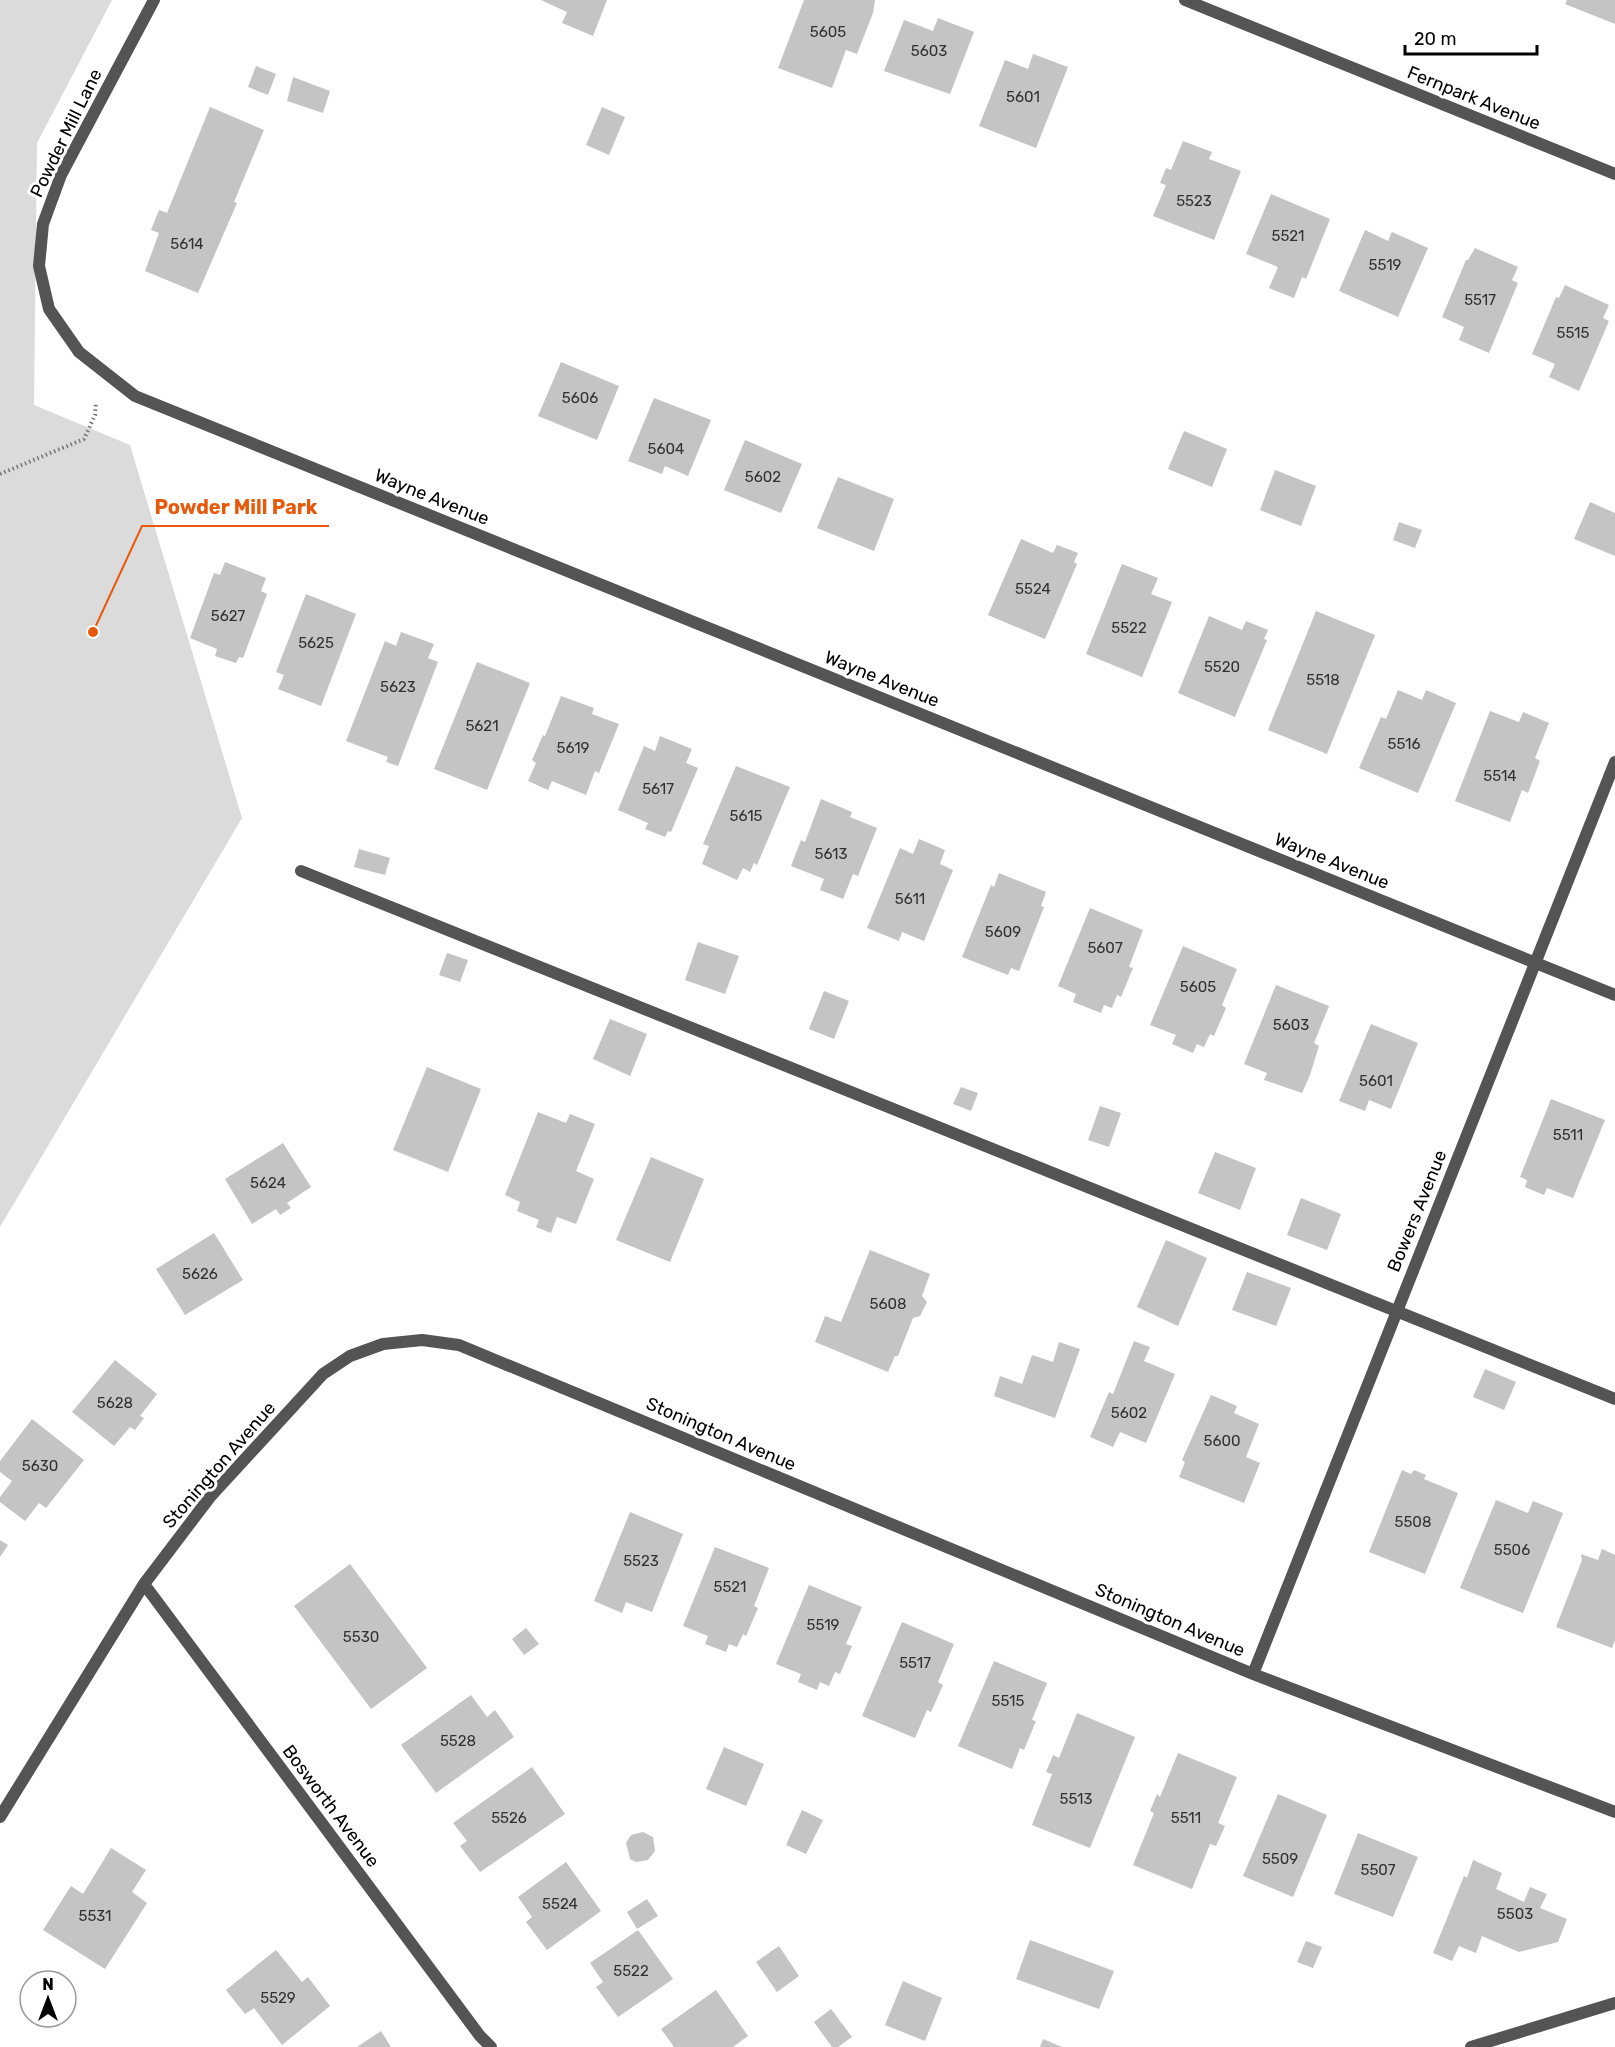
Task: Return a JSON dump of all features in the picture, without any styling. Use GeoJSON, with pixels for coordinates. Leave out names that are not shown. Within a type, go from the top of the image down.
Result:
{"type":"FeatureCollection","features":[{"type":"Feature","properties":{"kind":"street","name":"Powder Mill Lane"},"geometry":{"type":"LineString","coordinates":[[135,396],[79,352],[49,309],[39,266],[43,224],[61,176],[154,0]]}},
{"type":"Feature","properties":{"kind":"street","name":"Fernpark Avenue"},"geometry":{"type":"LineString","coordinates":[[1185,0],[1615,174]]}},
{"type":"Feature","properties":{"kind":"street","name":"Wayne Avenue"},"geometry":{"type":"LineString","coordinates":[[135,396],[1615,995]]}},
{"type":"Feature","properties":{"kind":"street","name":"Bowers Avenue"},"geometry":{"type":"LineString","coordinates":[[1253,1674],[1615,762]]}},
{"type":"Feature","properties":{"kind":"street"},"geometry":{"type":"LineString","coordinates":[[301,871],[1615,1399]]}},
{"type":"Feature","properties":{"kind":"street","name":"Stonington Avenue"},"geometry":{"type":"LineString","coordinates":[[0,1817],[144,1584],[210,1497],[323,1374],[350,1356],[383,1344],[422,1340],[459,1345],[1253,1674],[1615,1812]]}},
{"type":"Feature","properties":{"kind":"street","name":"Bosworth Avenue"},"geometry":{"type":"LineString","coordinates":[[144,1584],[480,2036],[491,2047]]}},
{"type":"Feature","properties":{"kind":"street"},"geometry":{"type":"LineString","coordinates":[[1471,2047],[1615,2003]]}},
{"type":"Feature","properties":{"kind":"path"},"geometry":{"type":"LineString","coordinates":[[0,474],[84,439],[95,415],[100,368]]}},
{"type":"Feature","properties":{"kind":"shaded area"},"geometry":{"type":"Polygon","coordinates":[[[0,0],[112,0],[37,143],[34,405],[130,445],[242,818],[0,1227],[0,0]]]}},
{"type":"Feature","properties":{"kind":"building"},"geometry":{"type":"Polygon","coordinates":[[[541,0],[607,0],[593,36],[562,23],[567,12],[541,0]]]}},
{"type":"Feature","properties":{"kind":"building"},"geometry":{"type":"Polygon","coordinates":[[[804,0],[875,0],[873,13],[857,54],[846,50],[832,88],[778,68],[804,0]]]}},
{"type":"Feature","properties":{"kind":"building"},"geometry":{"type":"Polygon","coordinates":[[[1567,0],[1615,0],[1615,24],[1565,4],[1567,0]]]}},
{"type":"Feature","properties":{"kind":"building"},"geometry":{"type":"Polygon","coordinates":[[[938,18],[974,32],[950,94],[884,71],[904,20],[933,31],[938,18]]]}},
{"type":"Feature","properties":{"kind":"building"},"geometry":{"type":"Polygon","coordinates":[[[1033,54],[1068,67],[1036,148],[979,126],[1005,60],[1028,69],[1033,54]]]}},
{"type":"Feature","properties":{"kind":"building"},"geometry":{"type":"Polygon","coordinates":[[[256,66],[276,74],[268,95],[248,87],[256,66]]]}},
{"type":"Feature","properties":{"kind":"building"},"geometry":{"type":"Polygon","coordinates":[[[293,77],[330,91],[323,113],[287,101],[293,77]]]}},
{"type":"Feature","properties":{"kind":"building"},"geometry":{"type":"Polygon","coordinates":[[[210,107],[264,130],[234,202],[237,203],[198,293],[145,271],[159,233],[151,230],[159,210],[167,213],[210,107]]]}},
{"type":"Feature","properties":{"kind":"building"},"geometry":{"type":"Polygon","coordinates":[[[602,107],[625,117],[609,155],[586,145],[602,107]]]}},
{"type":"Feature","properties":{"kind":"building"},"geometry":{"type":"Polygon","coordinates":[[[1183,141],[1212,152],[1209,159],[1241,171],[1214,240],[1153,216],[1166,185],[1160,183],[1166,168],[1171,170],[1183,141]]]}},
{"type":"Feature","properties":{"kind":"building"},"geometry":{"type":"Polygon","coordinates":[[[1271,194],[1330,219],[1306,279],[1302,277],[1294,298],[1269,288],[1278,267],[1246,254],[1271,194]]]}},
{"type":"Feature","properties":{"kind":"building"},"geometry":{"type":"Polygon","coordinates":[[[1365,230],[1388,241],[1392,232],[1428,248],[1398,317],[1339,291],[1365,230]]]}},
{"type":"Feature","properties":{"kind":"building"},"geometry":{"type":"Polygon","coordinates":[[[1475,248],[1518,267],[1512,280],[1518,283],[1489,353],[1459,340],[1464,327],[1442,317],[1466,260],[1475,248]]]}},
{"type":"Feature","properties":{"kind":"building"},"geometry":{"type":"Polygon","coordinates":[[[1565,285],[1609,305],[1603,318],[1609,321],[1579,391],[1549,377],[1555,364],[1532,354],[1556,297],[1559,298],[1565,285]]]}},
{"type":"Feature","properties":{"kind":"building"},"geometry":{"type":"Polygon","coordinates":[[[561,362],[619,386],[597,440],[538,416],[561,362]]]}},
{"type":"Feature","properties":{"kind":"building"},"geometry":{"type":"Polygon","coordinates":[[[654,398],[711,420],[688,476],[665,466],[662,474],[628,461],[654,398]]]}},
{"type":"Feature","properties":{"kind":"building"},"geometry":{"type":"Polygon","coordinates":[[[1184,431],[1227,449],[1212,487],[1168,469],[1184,431]]]}},
{"type":"Feature","properties":{"kind":"building"},"geometry":{"type":"Polygon","coordinates":[[[745,440],[802,464],[781,513],[724,490],[745,440]]]}},
{"type":"Feature","properties":{"kind":"building"},"geometry":{"type":"Polygon","coordinates":[[[1275,470],[1316,486],[1301,526],[1260,510],[1275,470]]]}},
{"type":"Feature","properties":{"kind":"building"},"geometry":{"type":"Polygon","coordinates":[[[838,477],[894,499],[874,551],[817,528],[838,477]]]}},
{"type":"Feature","properties":{"kind":"building"},"geometry":{"type":"Polygon","coordinates":[[[1590,502],[1615,513],[1615,556],[1574,539],[1590,502]]]}},
{"type":"Feature","properties":{"kind":"building"},"geometry":{"type":"Polygon","coordinates":[[[1399,522],[1422,530],[1415,548],[1393,540],[1399,522]]]}},
{"type":"Feature","properties":{"kind":"building"},"geometry":{"type":"Polygon","coordinates":[[[1021,539],[1053,553],[1057,545],[1078,553],[1074,562],[1077,564],[1045,639],[988,615],[1021,539]]]}},
{"type":"Feature","properties":{"kind":"building"},"geometry":{"type":"Polygon","coordinates":[[[225,562],[266,578],[261,591],[267,594],[243,658],[239,657],[236,663],[215,656],[217,649],[190,638],[214,573],[220,575],[225,562]]]}},
{"type":"Feature","properties":{"kind":"building"},"geometry":{"type":"Polygon","coordinates":[[[1122,564],[1158,578],[1151,594],[1172,602],[1142,677],[1086,654],[1122,564]]]}},
{"type":"Feature","properties":{"kind":"building"},"geometry":{"type":"Polygon","coordinates":[[[306,594],[356,614],[321,706],[278,689],[284,675],[276,672],[306,594]]]}},
{"type":"Feature","properties":{"kind":"building"},"geometry":{"type":"Polygon","coordinates":[[[1316,611],[1375,635],[1327,754],[1268,730],[1316,611]]]}},
{"type":"Feature","properties":{"kind":"building"},"geometry":{"type":"Polygon","coordinates":[[[1209,616],[1242,630],[1246,621],[1268,630],[1264,639],[1267,640],[1235,717],[1178,693],[1209,616]]]}},
{"type":"Feature","properties":{"kind":"building"},"geometry":{"type":"Polygon","coordinates":[[[401,632],[434,644],[428,658],[438,662],[398,766],[386,762],[388,757],[346,741],[385,641],[396,646],[401,632]]]}},
{"type":"Feature","properties":{"kind":"building"},"geometry":{"type":"Polygon","coordinates":[[[477,662],[530,683],[487,790],[434,769],[477,662]]]}},
{"type":"Feature","properties":{"kind":"building"},"geometry":{"type":"Polygon","coordinates":[[[1398,690],[1422,700],[1426,690],[1456,703],[1418,793],[1359,768],[1381,717],[1386,719],[1398,690]]]}},
{"type":"Feature","properties":{"kind":"building"},"geometry":{"type":"Polygon","coordinates":[[[561,696],[594,708],[592,714],[619,724],[599,773],[595,771],[586,795],[552,781],[548,790],[528,781],[536,763],[532,760],[543,735],[545,736],[561,696]]]}},
{"type":"Feature","properties":{"kind":"building"},"geometry":{"type":"Polygon","coordinates":[[[1490,711],[1519,722],[1523,712],[1549,723],[1535,758],[1540,761],[1528,793],[1522,790],[1510,822],[1455,801],[1490,711]]]}},
{"type":"Feature","properties":{"kind":"building"},"geometry":{"type":"Polygon","coordinates":[[[660,736],[692,749],[686,763],[698,768],[671,832],[668,831],[665,837],[645,829],[648,823],[618,810],[644,746],[655,751],[660,736]]]}},
{"type":"Feature","properties":{"kind":"building"},"geometry":{"type":"Polygon","coordinates":[[[736,766],[790,787],[757,865],[754,863],[750,872],[743,868],[737,880],[702,864],[709,846],[703,844],[736,766]]]}},
{"type":"Feature","properties":{"kind":"building"},"geometry":{"type":"Polygon","coordinates":[[[821,799],[852,812],[850,817],[877,828],[858,876],[853,874],[843,899],[820,890],[824,879],[791,866],[801,840],[805,842],[821,799]]]}},
{"type":"Feature","properties":{"kind":"building"},"geometry":{"type":"Polygon","coordinates":[[[919,839],[945,850],[940,864],[953,870],[924,941],[902,932],[899,941],[867,928],[900,848],[913,854],[919,839]]]}},
{"type":"Feature","properties":{"kind":"building"},"geometry":{"type":"Polygon","coordinates":[[[359,849],[390,858],[385,875],[354,867],[359,849]]]}},
{"type":"Feature","properties":{"kind":"building"},"geometry":{"type":"Polygon","coordinates":[[[999,873],[1046,892],[1041,906],[1044,907],[1019,971],[1011,968],[1008,975],[962,957],[991,885],[994,887],[999,873]]]}},
{"type":"Feature","properties":{"kind":"building"},"geometry":{"type":"Polygon","coordinates":[[[1090,908],[1143,930],[1129,967],[1133,968],[1121,997],[1117,995],[1112,1008],[1104,1005],[1101,1013],[1073,1002],[1076,994],[1058,986],[1090,908]]]}},
{"type":"Feature","properties":{"kind":"building"},"geometry":{"type":"Polygon","coordinates":[[[698,942],[739,956],[725,994],[685,980],[698,942]]]}},
{"type":"Feature","properties":{"kind":"building"},"geometry":{"type":"Polygon","coordinates":[[[1183,946],[1237,969],[1222,1005],[1226,1008],[1214,1036],[1210,1034],[1204,1047],[1197,1044],[1193,1053],[1172,1044],[1176,1035],[1150,1025],[1183,946]]]}},
{"type":"Feature","properties":{"kind":"building"},"geometry":{"type":"Polygon","coordinates":[[[447,953],[468,960],[460,982],[439,975],[447,953]]]}},
{"type":"Feature","properties":{"kind":"building"},"geometry":{"type":"Polygon","coordinates":[[[1276,985],[1329,1006],[1314,1043],[1319,1046],[1302,1093],[1264,1080],[1267,1073],[1244,1064],[1276,985]]]}},
{"type":"Feature","properties":{"kind":"building"},"geometry":{"type":"Polygon","coordinates":[[[824,991],[849,1001],[834,1039],[809,1029],[824,991]]]}},
{"type":"Feature","properties":{"kind":"building"},"geometry":{"type":"Polygon","coordinates":[[[610,1019],[647,1034],[630,1076],[593,1059],[610,1019]]]}},
{"type":"Feature","properties":{"kind":"building"},"geometry":{"type":"Polygon","coordinates":[[[1371,1024],[1418,1043],[1391,1109],[1369,1100],[1365,1111],[1339,1101],[1371,1024]]]}},
{"type":"Feature","properties":{"kind":"building"},"geometry":{"type":"Polygon","coordinates":[[[427,1067],[481,1089],[448,1172],[393,1150],[427,1067]]]}},
{"type":"Feature","properties":{"kind":"building"},"geometry":{"type":"Polygon","coordinates":[[[961,1087],[978,1093],[971,1111],[953,1104],[961,1087]]]}},
{"type":"Feature","properties":{"kind":"building"},"geometry":{"type":"Polygon","coordinates":[[[1551,1099],[1605,1120],[1573,1198],[1547,1188],[1544,1195],[1525,1187],[1527,1180],[1520,1177],[1551,1099]]]}},
{"type":"Feature","properties":{"kind":"building"},"geometry":{"type":"Polygon","coordinates":[[[1100,1106],[1121,1113],[1109,1147],[1088,1140],[1100,1106]]]}},
{"type":"Feature","properties":{"kind":"building"},"geometry":{"type":"Polygon","coordinates":[[[538,1112],[566,1123],[570,1114],[595,1124],[576,1171],[594,1179],[576,1224],[557,1217],[551,1233],[536,1227],[539,1220],[517,1211],[520,1202],[505,1195],[538,1112]]]}},
{"type":"Feature","properties":{"kind":"building"},"geometry":{"type":"Polygon","coordinates":[[[283,1143],[311,1187],[287,1203],[291,1208],[280,1215],[276,1209],[252,1224],[225,1179],[283,1143]]]}},
{"type":"Feature","properties":{"kind":"building"},"geometry":{"type":"Polygon","coordinates":[[[1215,1152],[1256,1168],[1240,1210],[1198,1193],[1215,1152]]]}},
{"type":"Feature","properties":{"kind":"building"},"geometry":{"type":"Polygon","coordinates":[[[651,1157],[704,1179],[670,1262],[616,1240],[651,1157]]]}},
{"type":"Feature","properties":{"kind":"building"},"geometry":{"type":"Polygon","coordinates":[[[1301,1198],[1341,1214],[1327,1250],[1287,1235],[1301,1198]]]}},
{"type":"Feature","properties":{"kind":"building"},"geometry":{"type":"Polygon","coordinates":[[[214,1233],[243,1280],[185,1315],[156,1269],[214,1233]]]}},
{"type":"Feature","properties":{"kind":"building"},"geometry":{"type":"Polygon","coordinates":[[[1166,1240],[1207,1258],[1178,1326],[1137,1307],[1166,1240]]]}},
{"type":"Feature","properties":{"kind":"building"},"geometry":{"type":"Polygon","coordinates":[[[870,1250],[930,1274],[922,1296],[927,1302],[920,1316],[913,1318],[898,1356],[895,1356],[888,1372],[815,1342],[825,1316],[841,1322],[870,1250]]]}},
{"type":"Feature","properties":{"kind":"building"},"geometry":{"type":"Polygon","coordinates":[[[1247,1272],[1291,1288],[1276,1326],[1232,1310],[1247,1272]]]}},
{"type":"Feature","properties":{"kind":"building"},"geometry":{"type":"Polygon","coordinates":[[[1134,1341],[1150,1347],[1144,1361],[1175,1374],[1146,1443],[1120,1432],[1113,1447],[1090,1437],[1109,1392],[1113,1394],[1134,1341]]]}},
{"type":"Feature","properties":{"kind":"building"},"geometry":{"type":"Polygon","coordinates":[[[1059,1342],[1080,1349],[1055,1418],[994,1396],[1000,1376],[1022,1384],[1032,1355],[1053,1362],[1059,1342]]]}},
{"type":"Feature","properties":{"kind":"building"},"geometry":{"type":"Polygon","coordinates":[[[115,1360],[157,1394],[140,1416],[144,1418],[135,1430],[130,1427],[114,1446],[72,1412],[115,1360]]]}},
{"type":"Feature","properties":{"kind":"building"},"geometry":{"type":"Polygon","coordinates":[[[1485,1369],[1516,1382],[1504,1410],[1473,1397],[1485,1369]]]}},
{"type":"Feature","properties":{"kind":"building"},"geometry":{"type":"Polygon","coordinates":[[[1211,1395],[1237,1406],[1234,1413],[1259,1424],[1246,1457],[1260,1463],[1244,1503],[1179,1477],[1185,1462],[1182,1460],[1211,1395]]]}},
{"type":"Feature","properties":{"kind":"building"},"geometry":{"type":"Polygon","coordinates":[[[32,1419],[84,1460],[46,1508],[39,1503],[25,1521],[0,1502],[0,1497],[12,1481],[0,1472],[0,1461],[32,1419]]]}},
{"type":"Feature","properties":{"kind":"building"},"geometry":{"type":"Polygon","coordinates":[[[1402,1470],[1411,1474],[1414,1470],[1426,1475],[1424,1479],[1458,1493],[1425,1574],[1369,1552],[1402,1470]]]}},
{"type":"Feature","properties":{"kind":"building"},"geometry":{"type":"Polygon","coordinates":[[[1496,1500],[1528,1513],[1533,1501],[1563,1513],[1523,1613],[1460,1588],[1496,1500]]]}},
{"type":"Feature","properties":{"kind":"building"},"geometry":{"type":"Polygon","coordinates":[[[630,1512],[683,1534],[652,1612],[626,1602],[622,1613],[594,1601],[630,1512]]]}},
{"type":"Feature","properties":{"kind":"building"},"geometry":{"type":"Polygon","coordinates":[[[0,1540],[8,1545],[0,1557],[0,1540]]]}},
{"type":"Feature","properties":{"kind":"building"},"geometry":{"type":"Polygon","coordinates":[[[715,1547],[769,1568],[754,1606],[758,1608],[746,1636],[743,1634],[737,1647],[729,1644],[726,1652],[705,1644],[708,1636],[683,1626],[715,1547]]]}},
{"type":"Feature","properties":{"kind":"building"},"geometry":{"type":"Polygon","coordinates":[[[1602,1549],[1615,1555],[1615,1640],[1612,1648],[1556,1627],[1582,1560],[1581,1554],[1598,1560],[1602,1549]]]}},
{"type":"Feature","properties":{"kind":"building"},"geometry":{"type":"Polygon","coordinates":[[[350,1564],[427,1668],[371,1709],[294,1606],[350,1564]]]}},
{"type":"Feature","properties":{"kind":"building"},"geometry":{"type":"Polygon","coordinates":[[[809,1585],[862,1607],[846,1644],[852,1646],[840,1674],[835,1672],[829,1686],[820,1682],[817,1690],[798,1682],[801,1674],[776,1664],[809,1585]]]}},
{"type":"Feature","properties":{"kind":"building"},"geometry":{"type":"Polygon","coordinates":[[[902,1622],[954,1644],[938,1682],[943,1685],[931,1712],[927,1710],[915,1738],[862,1716],[902,1622]]]}},
{"type":"Feature","properties":{"kind":"building"},"geometry":{"type":"Polygon","coordinates":[[[526,1628],[539,1644],[524,1655],[512,1639],[526,1628]]]}},
{"type":"Feature","properties":{"kind":"building"},"geometry":{"type":"Polygon","coordinates":[[[994,1661],[1047,1683],[1032,1720],[1036,1721],[1024,1750],[1020,1748],[1012,1769],[958,1746],[994,1661]]]}},
{"type":"Feature","properties":{"kind":"building"},"geometry":{"type":"Polygon","coordinates":[[[471,1695],[487,1717],[495,1710],[514,1737],[436,1793],[401,1745],[471,1695]]]}},
{"type":"Feature","properties":{"kind":"building"},"geometry":{"type":"Polygon","coordinates":[[[1077,1713],[1135,1737],[1090,1848],[1032,1825],[1052,1774],[1046,1772],[1053,1755],[1059,1758],[1077,1713]]]}},
{"type":"Feature","properties":{"kind":"building"},"geometry":{"type":"Polygon","coordinates":[[[724,1747],[764,1764],[746,1806],[706,1789],[724,1747]]]}},
{"type":"Feature","properties":{"kind":"building"},"geometry":{"type":"Polygon","coordinates":[[[1178,1753],[1237,1777],[1218,1823],[1225,1826],[1216,1846],[1210,1844],[1192,1889],[1133,1865],[1154,1813],[1150,1811],[1157,1794],[1160,1797],[1178,1753]]]}},
{"type":"Feature","properties":{"kind":"building"},"geometry":{"type":"Polygon","coordinates":[[[532,1767],[565,1814],[480,1872],[460,1846],[467,1841],[453,1823],[532,1767]]]}},
{"type":"Feature","properties":{"kind":"building"},"geometry":{"type":"Polygon","coordinates":[[[1278,1794],[1327,1815],[1293,1897],[1243,1876],[1278,1794]]]}},
{"type":"Feature","properties":{"kind":"building"},"geometry":{"type":"Polygon","coordinates":[[[802,1810],[823,1820],[806,1854],[786,1845],[802,1810]]]}},
{"type":"Feature","properties":{"kind":"building"},"geometry":{"type":"Polygon","coordinates":[[[643,1832],[653,1837],[655,1851],[648,1860],[636,1862],[630,1859],[626,1843],[631,1835],[643,1832]]]}},
{"type":"Feature","properties":{"kind":"building"},"geometry":{"type":"Polygon","coordinates":[[[1358,1833],[1418,1857],[1393,1917],[1334,1894],[1358,1833]]]}},
{"type":"Feature","properties":{"kind":"building"},"geometry":{"type":"Polygon","coordinates":[[[111,1848],[146,1870],[132,1892],[147,1903],[105,1969],[43,1930],[71,1886],[83,1894],[111,1848]]]}},
{"type":"Feature","properties":{"kind":"building"},"geometry":{"type":"Polygon","coordinates":[[[1473,1860],[1502,1873],[1496,1889],[1524,1902],[1530,1887],[1547,1894],[1540,1908],[1567,1919],[1558,1942],[1519,1952],[1482,1936],[1476,1953],[1459,1946],[1452,1961],[1433,1953],[1464,1876],[1467,1878],[1473,1860]]]}},
{"type":"Feature","properties":{"kind":"building"},"geometry":{"type":"Polygon","coordinates":[[[566,1862],[601,1911],[547,1950],[526,1922],[532,1917],[518,1897],[566,1862]]]}},
{"type":"Feature","properties":{"kind":"building"},"geometry":{"type":"Polygon","coordinates":[[[647,1899],[658,1916],[637,1929],[627,1912],[647,1899]]]}},
{"type":"Feature","properties":{"kind":"building"},"geometry":{"type":"Polygon","coordinates":[[[638,1930],[673,1979],[618,2017],[596,1987],[603,1982],[590,1963],[638,1930]]]}},
{"type":"Feature","properties":{"kind":"building"},"geometry":{"type":"Polygon","coordinates":[[[1030,1940],[1114,1971],[1099,2009],[1016,1979],[1030,1940]]]}},
{"type":"Feature","properties":{"kind":"building"},"geometry":{"type":"Polygon","coordinates":[[[1306,1941],[1322,1947],[1313,1968],[1297,1962],[1306,1941]]]}},
{"type":"Feature","properties":{"kind":"building"},"geometry":{"type":"Polygon","coordinates":[[[779,1946],[799,1976],[777,1992],[756,1962],[779,1946]]]}},
{"type":"Feature","properties":{"kind":"building"},"geometry":{"type":"Polygon","coordinates":[[[276,1950],[302,1982],[308,1977],[330,2006],[282,2045],[254,2008],[245,2014],[226,1990],[276,1950]]]}},
{"type":"Feature","properties":{"kind":"building"},"geometry":{"type":"Polygon","coordinates":[[[903,1981],[942,1998],[925,2041],[885,2025],[903,1981]]]}},
{"type":"Feature","properties":{"kind":"building"},"geometry":{"type":"Polygon","coordinates":[[[716,1990],[748,2036],[733,2047],[674,2047],[661,2029],[716,1990]]]}},
{"type":"Feature","properties":{"kind":"building"},"geometry":{"type":"Polygon","coordinates":[[[831,2009],[852,2037],[838,2047],[832,2047],[814,2022],[831,2009]]]}},
{"type":"Feature","properties":{"kind":"building"},"geometry":{"type":"Polygon","coordinates":[[[381,2031],[391,2047],[357,2047],[381,2031]]]}},
{"type":"Feature","properties":{"kind":"building"},"geometry":{"type":"Polygon","coordinates":[[[1043,2039],[1062,2047],[1040,2047],[1043,2039]]]}},
{"type":"Feature","properties":{"kind":"place","name":"Powder Mill Park"},"geometry":{"type":"Point","coordinates":[93,632]}}]}
